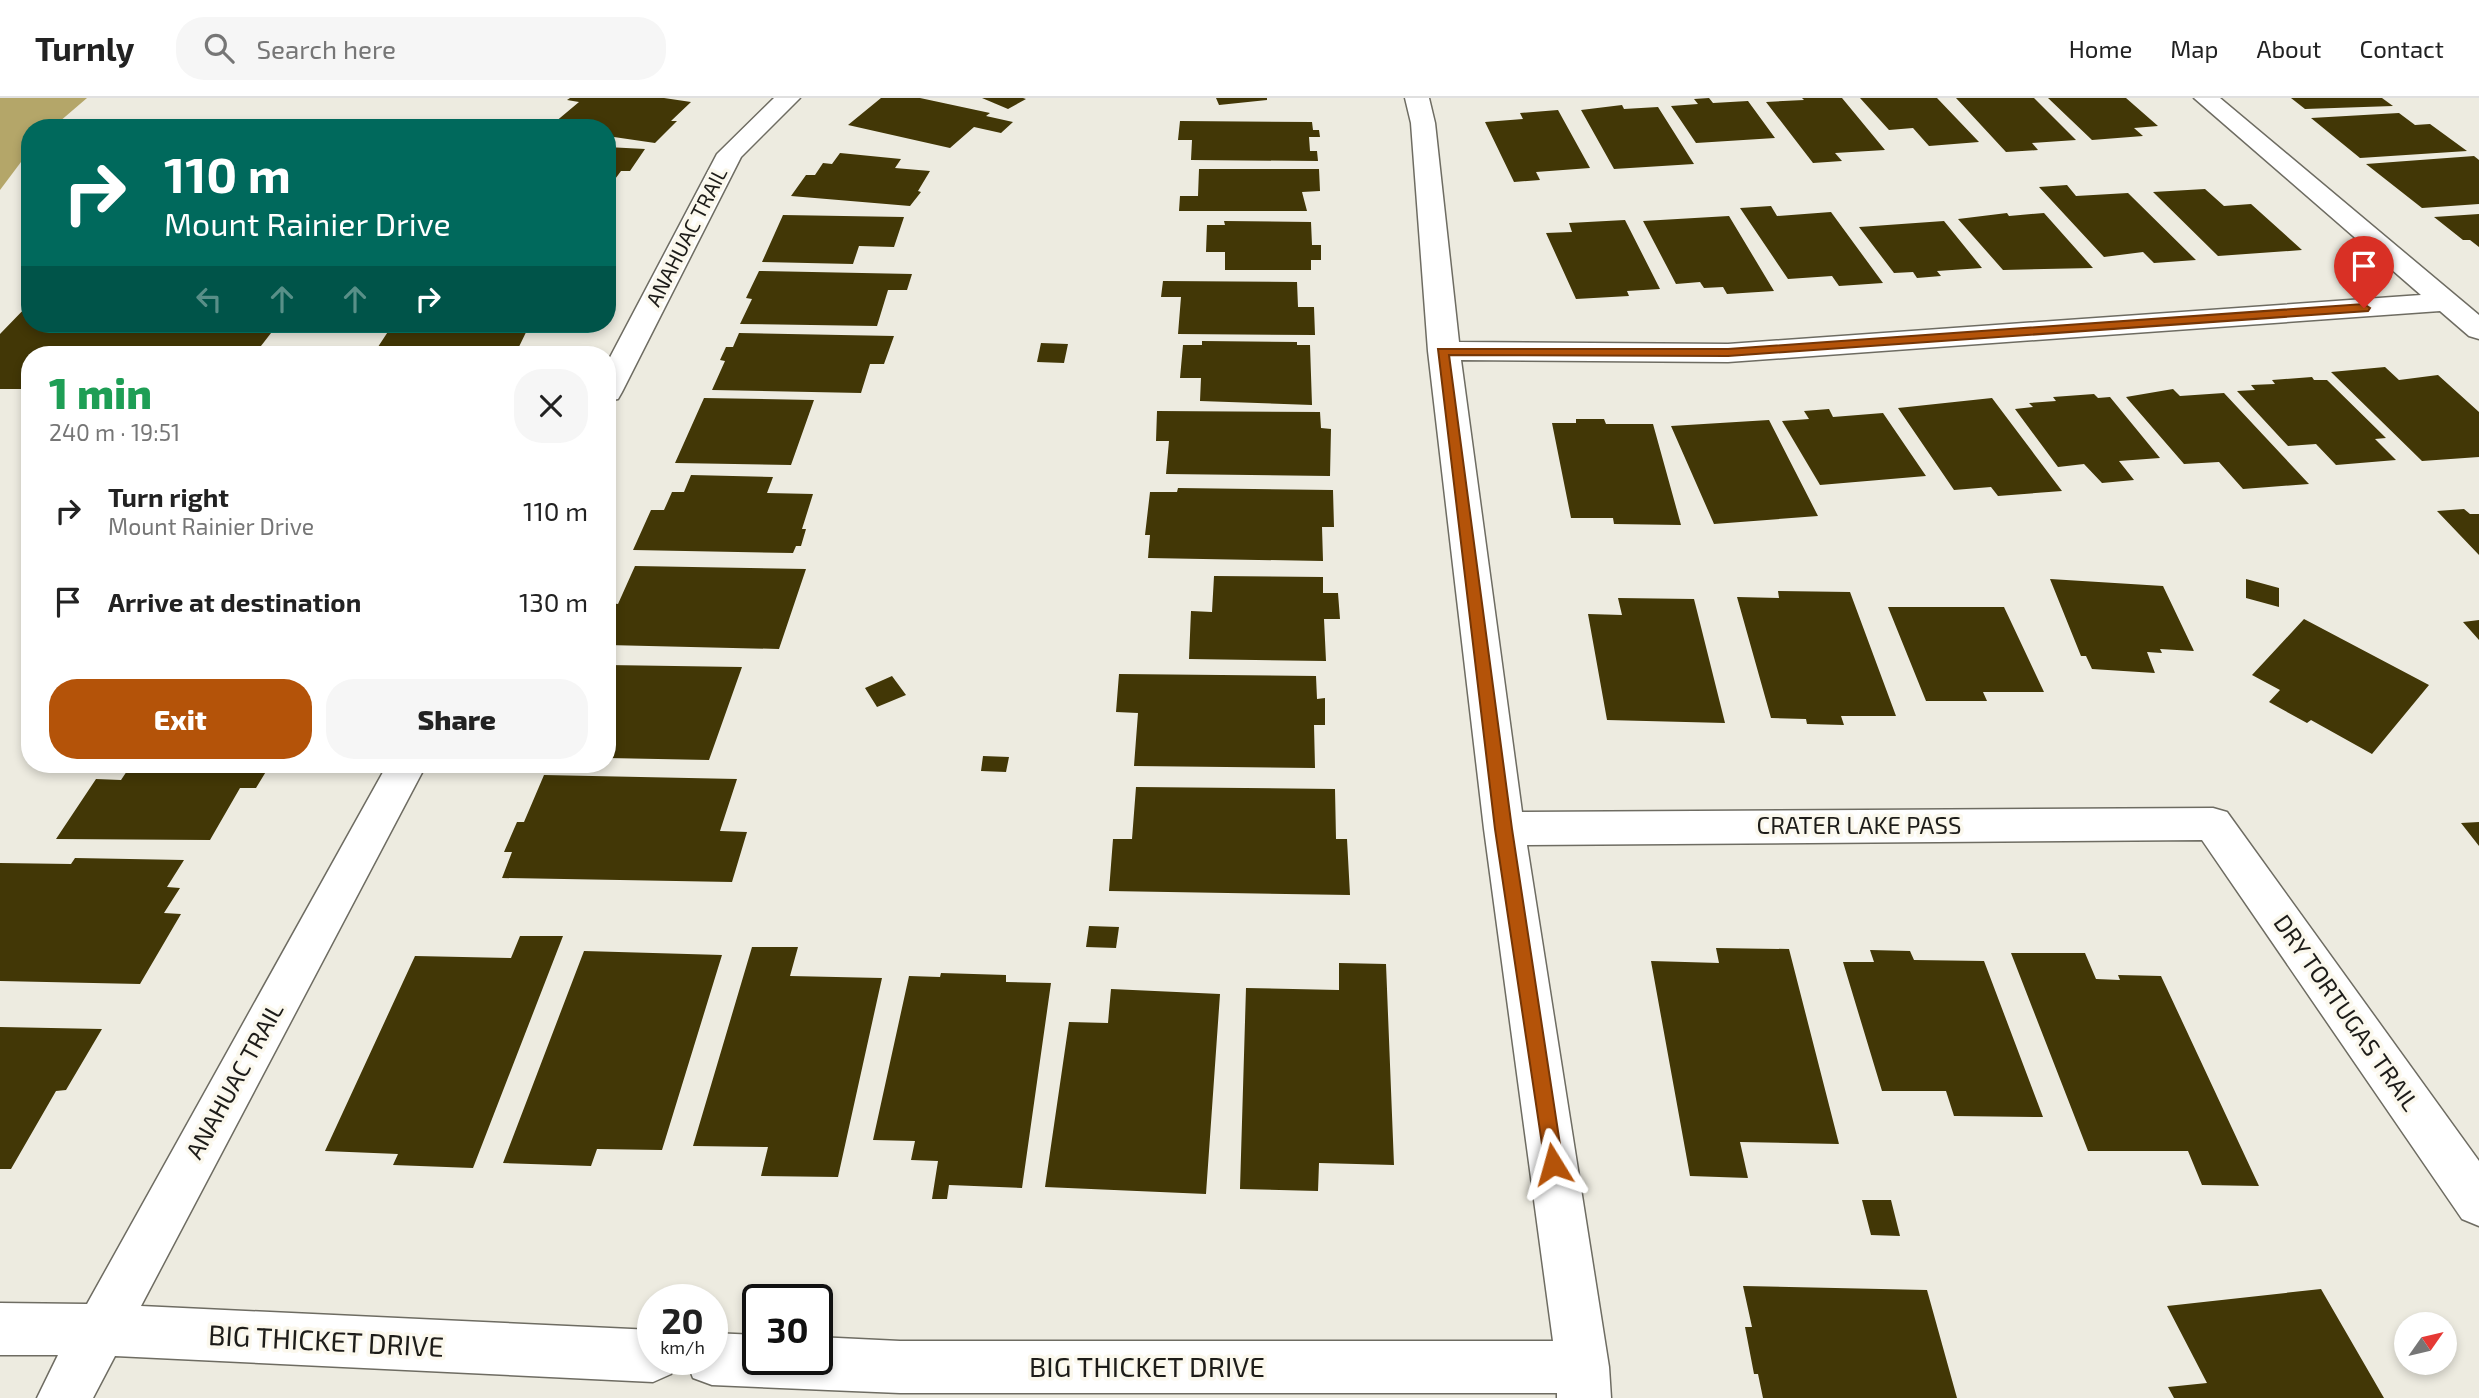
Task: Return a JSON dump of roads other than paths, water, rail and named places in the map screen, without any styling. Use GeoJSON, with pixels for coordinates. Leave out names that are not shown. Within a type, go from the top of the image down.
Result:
{"type":"FeatureCollection","features":[{"type":"Feature","properties":{"kind":"street","name":"ANAHUAC TRAIL"},"geometry":{"type":"LineString","coordinates":[[616,374],[730,154],[788,98]]}},
{"type":"Feature","properties":{"kind":"street"},"geometry":{"type":"LineString","coordinates":[[1417,98],[1423,123],[1443,351],[1504,829],[1583,1383]]}},
{"type":"Feature","properties":{"kind":"street"},"geometry":{"type":"LineString","coordinates":[[2206,98],[2479,330]]}},
{"type":"Feature","properties":{"kind":"street"},"geometry":{"type":"LineString","coordinates":[[1443,351],[1728,353],[2447,302]]}},
{"type":"Feature","properties":{"kind":"street","name":"ANAHUAC TRAIL"},"geometry":{"type":"LineString","coordinates":[[64,1398],[403,773]]}},
{"type":"Feature","properties":{"kind":"street","name":"CRATER LAKE PASS"},"geometry":{"type":"LineString","coordinates":[[1504,829],[2213,824]]}},
{"type":"Feature","properties":{"kind":"street","name":"DRY TORTUGAS TRAIL"},"geometry":{"type":"LineString","coordinates":[[2213,824],[2479,1202]]}},
{"type":"Feature","properties":{"kind":"street","name":"BIG THICKET DRIVE"},"geometry":{"type":"LineString","coordinates":[[0,1329],[101,1330],[637,1355]]}},
{"type":"Feature","properties":{"kind":"street","name":"BIG THICKET DRIVE"},"geometry":{"type":"LineString","coordinates":[[728,1360],[900,1367],[1583,1383]]}}]}
